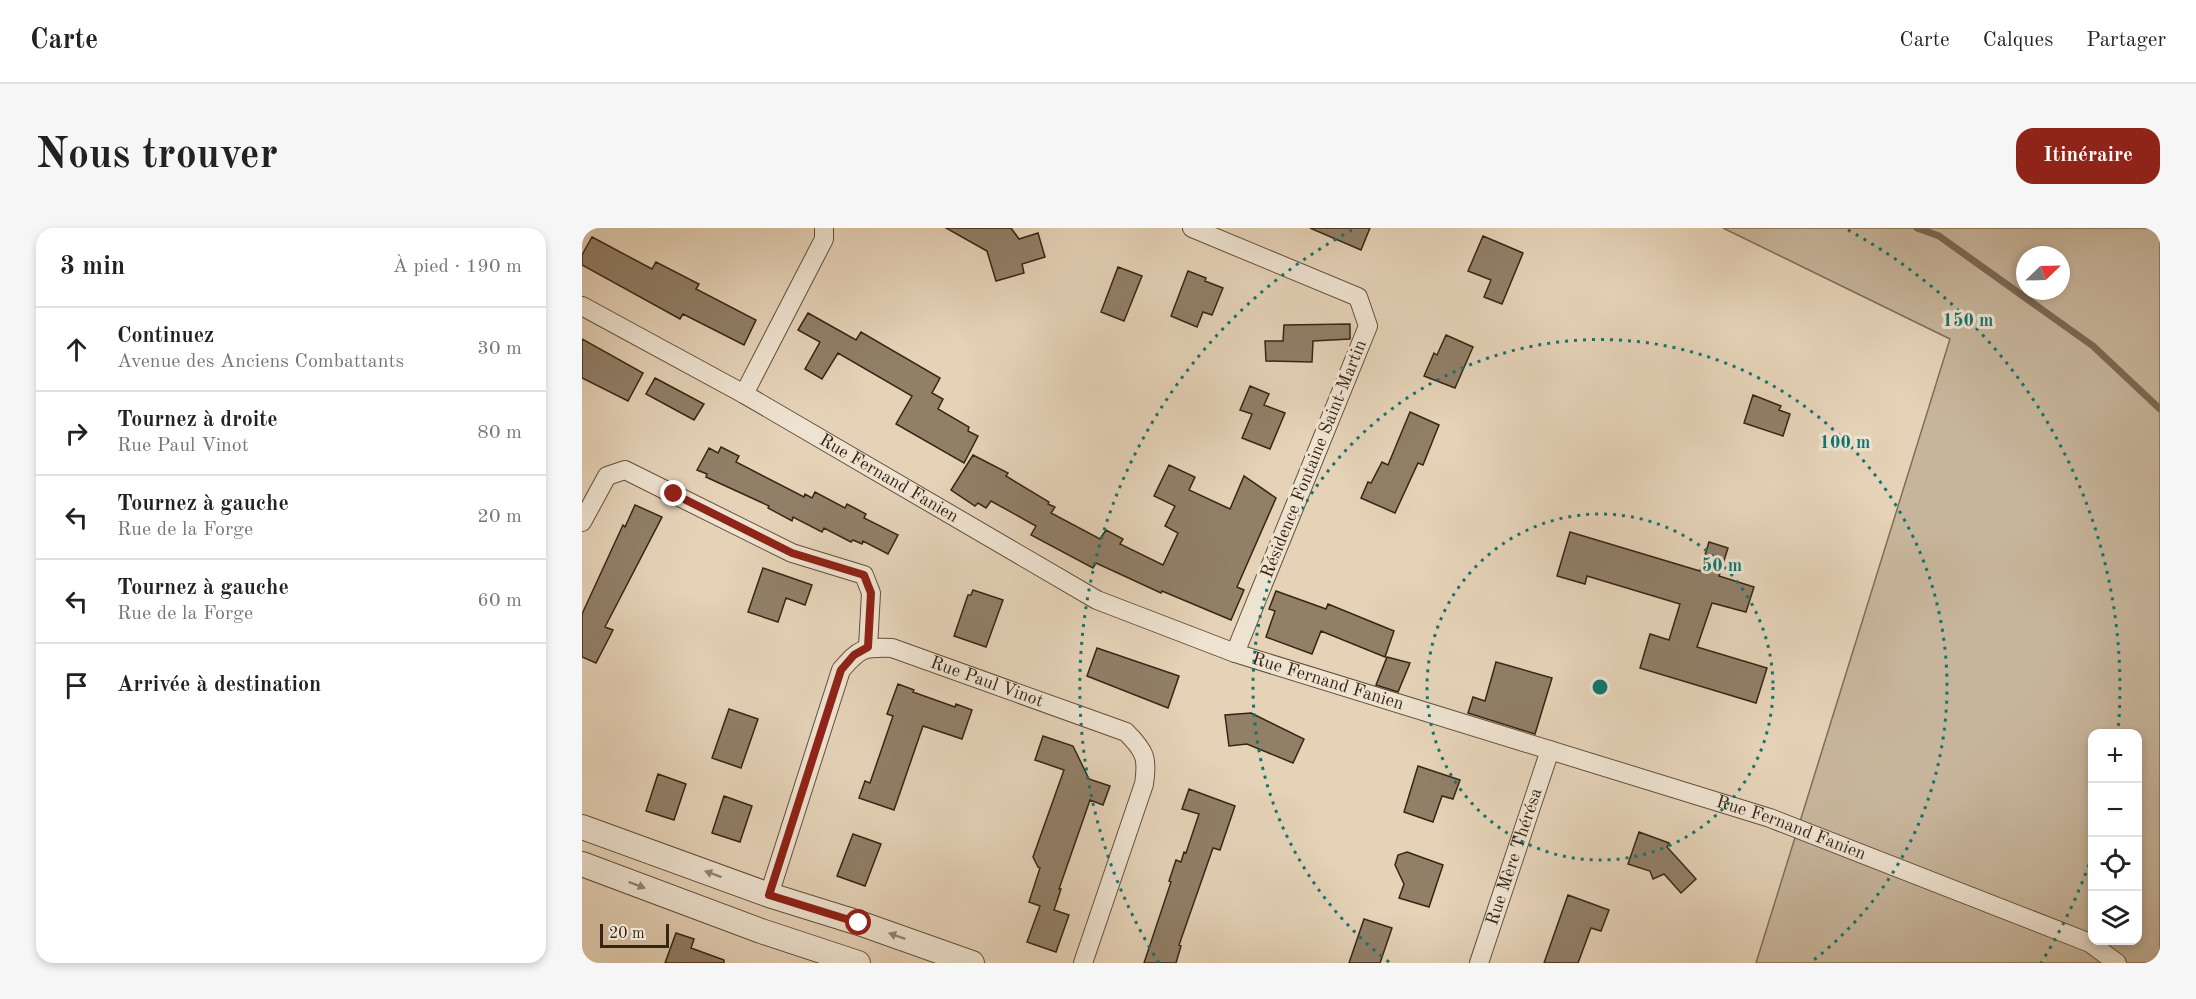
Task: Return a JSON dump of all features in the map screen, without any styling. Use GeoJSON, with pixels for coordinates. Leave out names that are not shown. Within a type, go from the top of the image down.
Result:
{"type":"FeatureCollection","features":[{"type":"Feature","properties":{"kind":"street"},"geometry":{"type":"LineString","coordinates":[[744,394],[824,239],[824,228]]}},
{"type":"Feature","properties":{"kind":"street","name":"Résidence Fontaine Saint-Martin"},"geometry":{"type":"LineString","coordinates":[[1192,228],[1358,297],[1368,326],[1235,653]]}},
{"type":"Feature","properties":{"kind":"street","name":"Rue Fernand Fanien"},"geometry":{"type":"LineString","coordinates":[[582,306],[744,394],[1097,600],[1235,653],[1770,818],[2090,943],[2117,963]]}},
{"type":"Feature","properties":{"kind":"street"},"geometry":{"type":"LineString","coordinates":[[582,522],[607,476],[625,470],[792,553],[864,575],[871,593],[868,647],[854,655],[841,670],[769,895]]}},
{"type":"Feature","properties":{"kind":"street","name":"Rue Paul Vinot"},"geometry":{"type":"LineString","coordinates":[[868,647],[892,648],[1115,728],[1126,732],[1139,745],[1147,765],[1144,784],[1083,963]]}},
{"type":"Feature","properties":{"kind":"street","name":"Rue Mère Thérésa"},"geometry":{"type":"LineString","coordinates":[[1479,963],[1550,750]]}},
{"type":"Feature","properties":{"kind":"street"},"geometry":{"type":"LineString","coordinates":[[582,827],[769,895],[859,923],[972,963]]}},
{"type":"Feature","properties":{"kind":"street"},"geometry":{"type":"LineString","coordinates":[[582,864],[761,931],[858,963]]}},
{"type":"Feature","properties":{"kind":"shaded area"},"geometry":{"type":"Polygon","coordinates":[[[1723,228],[2160,228],[2160,963],[1756,963],[1950,339],[1723,228]]]}},
{"type":"Feature","properties":{"kind":"building"},"geometry":{"type":"Polygon","coordinates":[[[946,228],[1011,228],[1019,239],[1038,233],[1045,257],[1022,264],[1024,273],[996,281],[987,251],[946,228]]]}},
{"type":"Feature","properties":{"kind":"building"},"geometry":{"type":"Polygon","coordinates":[[[1310,228],[1370,228],[1361,250],[1310,228]]]}},
{"type":"Feature","properties":{"kind":"building"},"geometry":{"type":"Polygon","coordinates":[[[1483,236],[1523,253],[1502,304],[1484,297],[1491,280],[1468,271],[1483,236]]]}},
{"type":"Feature","properties":{"kind":"building"},"geometry":{"type":"Polygon","coordinates":[[[592,237],[652,269],[656,262],[699,284],[696,289],[756,320],[744,345],[683,314],[680,319],[582,265],[582,255],[592,237]]]}},
{"type":"Feature","properties":{"kind":"building"},"geometry":{"type":"Polygon","coordinates":[[[1118,267],[1142,276],[1124,321],[1101,312],[1118,267]]]}},
{"type":"Feature","properties":{"kind":"building"},"geometry":{"type":"Polygon","coordinates":[[[1188,271],[1223,288],[1212,315],[1203,312],[1197,327],[1171,316],[1188,271]]]}},
{"type":"Feature","properties":{"kind":"building"},"geometry":{"type":"Polygon","coordinates":[[[808,313],[856,340],[861,332],[940,378],[932,393],[943,399],[938,409],[969,427],[968,431],[978,436],[964,463],[896,424],[912,396],[838,353],[822,379],[805,369],[820,342],[798,330],[808,313]]]}},
{"type":"Feature","properties":{"kind":"building"},"geometry":{"type":"Polygon","coordinates":[[[1350,324],[1350,339],[1313,341],[1312,362],[1266,361],[1265,341],[1283,341],[1284,325],[1350,324]]]}},
{"type":"Feature","properties":{"kind":"building"},"geometry":{"type":"Polygon","coordinates":[[[1446,335],[1473,347],[1455,388],[1424,376],[1434,353],[1437,355],[1446,335]]]}},
{"type":"Feature","properties":{"kind":"building"},"geometry":{"type":"Polygon","coordinates":[[[582,339],[643,373],[628,401],[582,378],[582,339]]]}},
{"type":"Feature","properties":{"kind":"building"},"geometry":{"type":"Polygon","coordinates":[[[655,378],[704,404],[694,420],[646,394],[655,378]]]}},
{"type":"Feature","properties":{"kind":"building"},"geometry":{"type":"Polygon","coordinates":[[[1250,386],[1269,394],[1264,405],[1285,413],[1270,449],[1242,438],[1252,414],[1240,410],[1250,386]]]}},
{"type":"Feature","properties":{"kind":"building"},"geometry":{"type":"Polygon","coordinates":[[[1753,395],[1781,406],[1779,410],[1790,414],[1783,436],[1744,423],[1753,395]]]}},
{"type":"Feature","properties":{"kind":"building"},"geometry":{"type":"Polygon","coordinates":[[[1410,412],[1439,425],[1423,465],[1418,463],[1395,513],[1361,498],[1368,482],[1371,483],[1382,462],[1388,465],[1410,412]]]}},
{"type":"Feature","properties":{"kind":"building"},"geometry":{"type":"Polygon","coordinates":[[[721,447],[739,456],[736,462],[804,497],[805,494],[812,498],[815,492],[845,508],[847,504],[866,514],[864,518],[898,535],[888,554],[863,541],[862,544],[853,540],[851,542],[824,528],[822,532],[793,517],[792,521],[768,508],[769,506],[706,477],[707,474],[697,470],[709,448],[718,453],[721,447]]]}},
{"type":"Feature","properties":{"kind":"building"},"geometry":{"type":"Polygon","coordinates":[[[973,455],[1008,473],[1006,476],[1049,502],[1048,504],[1055,507],[1051,513],[1100,539],[1106,530],[1123,539],[1120,544],[1163,565],[1178,533],[1165,526],[1175,506],[1154,496],[1169,465],[1195,477],[1189,490],[1230,509],[1244,476],[1276,498],[1237,587],[1244,590],[1231,620],[1162,591],[1161,593],[1096,563],[1093,568],[1031,535],[1036,526],[991,501],[986,508],[978,503],[975,506],[951,490],[973,455]]]}},
{"type":"Feature","properties":{"kind":"building"},"geometry":{"type":"Polygon","coordinates":[[[635,505],[662,517],[605,627],[613,630],[596,663],[582,657],[582,614],[623,525],[625,527],[635,505]]]}},
{"type":"Feature","properties":{"kind":"building"},"geometry":{"type":"Polygon","coordinates":[[[1570,532],[1700,571],[1709,542],[1728,548],[1719,576],[1754,587],[1746,612],[1712,603],[1697,647],[1767,668],[1756,703],[1640,668],[1650,634],[1669,640],[1680,604],[1587,576],[1585,584],[1557,576],[1570,532]]]}},
{"type":"Feature","properties":{"kind":"building"},"geometry":{"type":"Polygon","coordinates":[[[763,568],[812,585],[805,605],[786,598],[778,622],[748,612],[763,568]]]}},
{"type":"Feature","properties":{"kind":"building"},"geometry":{"type":"Polygon","coordinates":[[[973,590],[1003,600],[986,647],[954,636],[968,595],[971,595],[973,590]]]}},
{"type":"Feature","properties":{"kind":"building"},"geometry":{"type":"Polygon","coordinates":[[[1276,591],[1326,609],[1328,604],[1394,631],[1385,657],[1321,631],[1312,654],[1266,637],[1275,611],[1269,609],[1276,591]]]}},
{"type":"Feature","properties":{"kind":"building"},"geometry":{"type":"Polygon","coordinates":[[[1097,648],[1179,676],[1168,708],[1087,676],[1097,648]]]}},
{"type":"Feature","properties":{"kind":"building"},"geometry":{"type":"Polygon","coordinates":[[[1387,657],[1410,663],[1398,692],[1376,685],[1387,657]]]}},
{"type":"Feature","properties":{"kind":"building"},"geometry":{"type":"Polygon","coordinates":[[[1496,662],[1552,678],[1535,734],[1468,713],[1473,697],[1485,701],[1496,662]]]}},
{"type":"Feature","properties":{"kind":"building"},"geometry":{"type":"Polygon","coordinates":[[[898,684],[914,690],[913,692],[955,707],[956,704],[972,710],[962,739],[923,726],[894,810],[859,798],[865,781],[870,783],[893,716],[887,714],[898,684]]]}},
{"type":"Feature","properties":{"kind":"building"},"geometry":{"type":"Polygon","coordinates":[[[729,709],[758,719],[741,768],[712,758],[729,709]]]}},
{"type":"Feature","properties":{"kind":"building"},"geometry":{"type":"Polygon","coordinates":[[[1251,713],[1304,739],[1293,763],[1247,744],[1229,746],[1225,715],[1251,713]]]}},
{"type":"Feature","properties":{"kind":"building"},"geometry":{"type":"Polygon","coordinates":[[[1043,736],[1073,746],[1089,779],[1110,786],[1103,805],[1090,800],[1059,889],[1061,889],[1054,910],[1069,915],[1056,952],[1027,942],[1040,906],[1029,902],[1040,868],[1033,857],[1064,770],[1035,760],[1043,736]]]}},
{"type":"Feature","properties":{"kind":"building"},"geometry":{"type":"Polygon","coordinates":[[[1418,766],[1460,780],[1453,799],[1442,796],[1433,822],[1404,812],[1418,766]]]}},
{"type":"Feature","properties":{"kind":"building"},"geometry":{"type":"Polygon","coordinates":[[[658,774],[686,784],[674,820],[646,811],[658,774]]]}},
{"type":"Feature","properties":{"kind":"building"},"geometry":{"type":"Polygon","coordinates":[[[1189,789],[1235,806],[1220,850],[1213,848],[1179,945],[1181,946],[1176,963],[1144,963],[1176,860],[1181,862],[1184,852],[1186,853],[1199,814],[1182,809],[1189,789]]]}},
{"type":"Feature","properties":{"kind":"building"},"geometry":{"type":"Polygon","coordinates":[[[724,796],[752,806],[740,842],[712,833],[724,796]]]}},
{"type":"Feature","properties":{"kind":"building"},"geometry":{"type":"Polygon","coordinates":[[[1639,832],[1669,843],[1667,847],[1696,879],[1681,893],[1664,874],[1653,879],[1650,871],[1628,864],[1639,832]]]}},
{"type":"Feature","properties":{"kind":"building"},"geometry":{"type":"Polygon","coordinates":[[[853,834],[881,844],[865,886],[837,876],[853,834]]]}},
{"type":"Feature","properties":{"kind":"building"},"geometry":{"type":"Polygon","coordinates":[[[1407,852],[1443,865],[1429,907],[1399,898],[1404,884],[1395,865],[1398,855],[1407,852]]]}},
{"type":"Feature","properties":{"kind":"building"},"geometry":{"type":"Polygon","coordinates":[[[1568,895],[1609,910],[1601,931],[1591,928],[1578,963],[1544,963],[1568,895]]]}},
{"type":"Feature","properties":{"kind":"building"},"geometry":{"type":"Polygon","coordinates":[[[1364,919],[1392,928],[1380,963],[1349,963],[1364,919]]]}},
{"type":"Feature","properties":{"kind":"building"},"geometry":{"type":"Polygon","coordinates":[[[676,933],[694,939],[691,948],[724,960],[724,963],[665,963],[676,933]]]}},
{"type":"Feature","properties":{"kind":"waterway"},"geometry":{"type":"LineString","coordinates":[[1917,228],[1939,236],[2093,346],[2160,409]]}},
{"type":"Feature","properties":{"kind":"route"},"geometry":{"type":"LineString","coordinates":[[674,494],[792,553],[864,575],[871,593],[868,647],[854,655],[841,670],[769,895],[859,923]]}}]}
